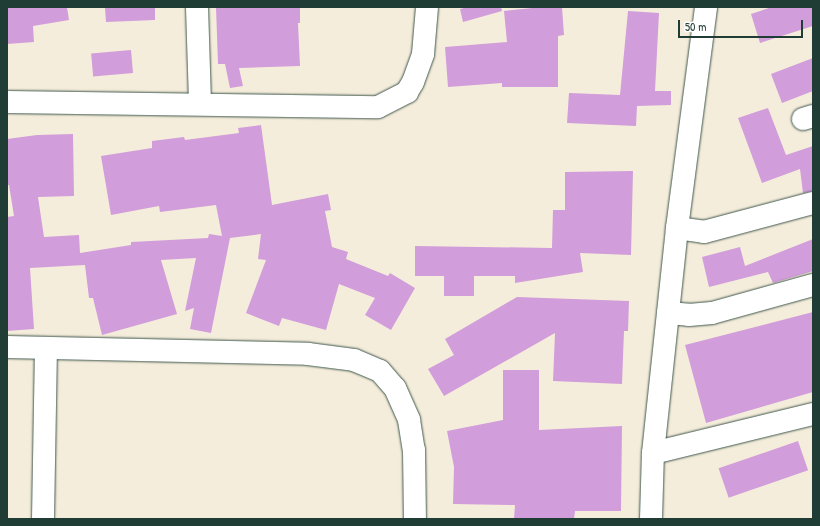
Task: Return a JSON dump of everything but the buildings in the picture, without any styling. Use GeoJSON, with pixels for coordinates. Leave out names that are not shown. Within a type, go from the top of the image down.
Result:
{"type":"FeatureCollection","features":[{"type":"Feature","properties":{"kind":"street"},"geometry":{"type":"LineString","coordinates":[[197,7],[200,104]]}},
{"type":"Feature","properties":{"kind":"street"},"geometry":{"type":"LineString","coordinates":[[7,102],[378,107],[393,102],[407,92],[420,67],[423,54],[427,7]]}},
{"type":"Feature","properties":{"kind":"street"},"geometry":{"type":"LineString","coordinates":[[651,519],[653,453],[677,228],[706,7]]}},
{"type":"Feature","properties":{"kind":"street"},"geometry":{"type":"LineString","coordinates":[[677,228],[704,232],[813,203]]}},
{"type":"Feature","properties":{"kind":"street"},"geometry":{"type":"LineString","coordinates":[[668,313],[689,315],[712,313],[813,285]]}},
{"type":"Feature","properties":{"kind":"street"},"geometry":{"type":"LineString","coordinates":[[7,347],[308,354],[354,360],[380,371],[395,388],[409,420],[414,450],[415,519]]}},
{"type":"Feature","properties":{"kind":"street"},"geometry":{"type":"LineString","coordinates":[[43,519],[46,348]]}},
{"type":"Feature","properties":{"kind":"street"},"geometry":{"type":"LineString","coordinates":[[653,453],[813,414]]}}]}
